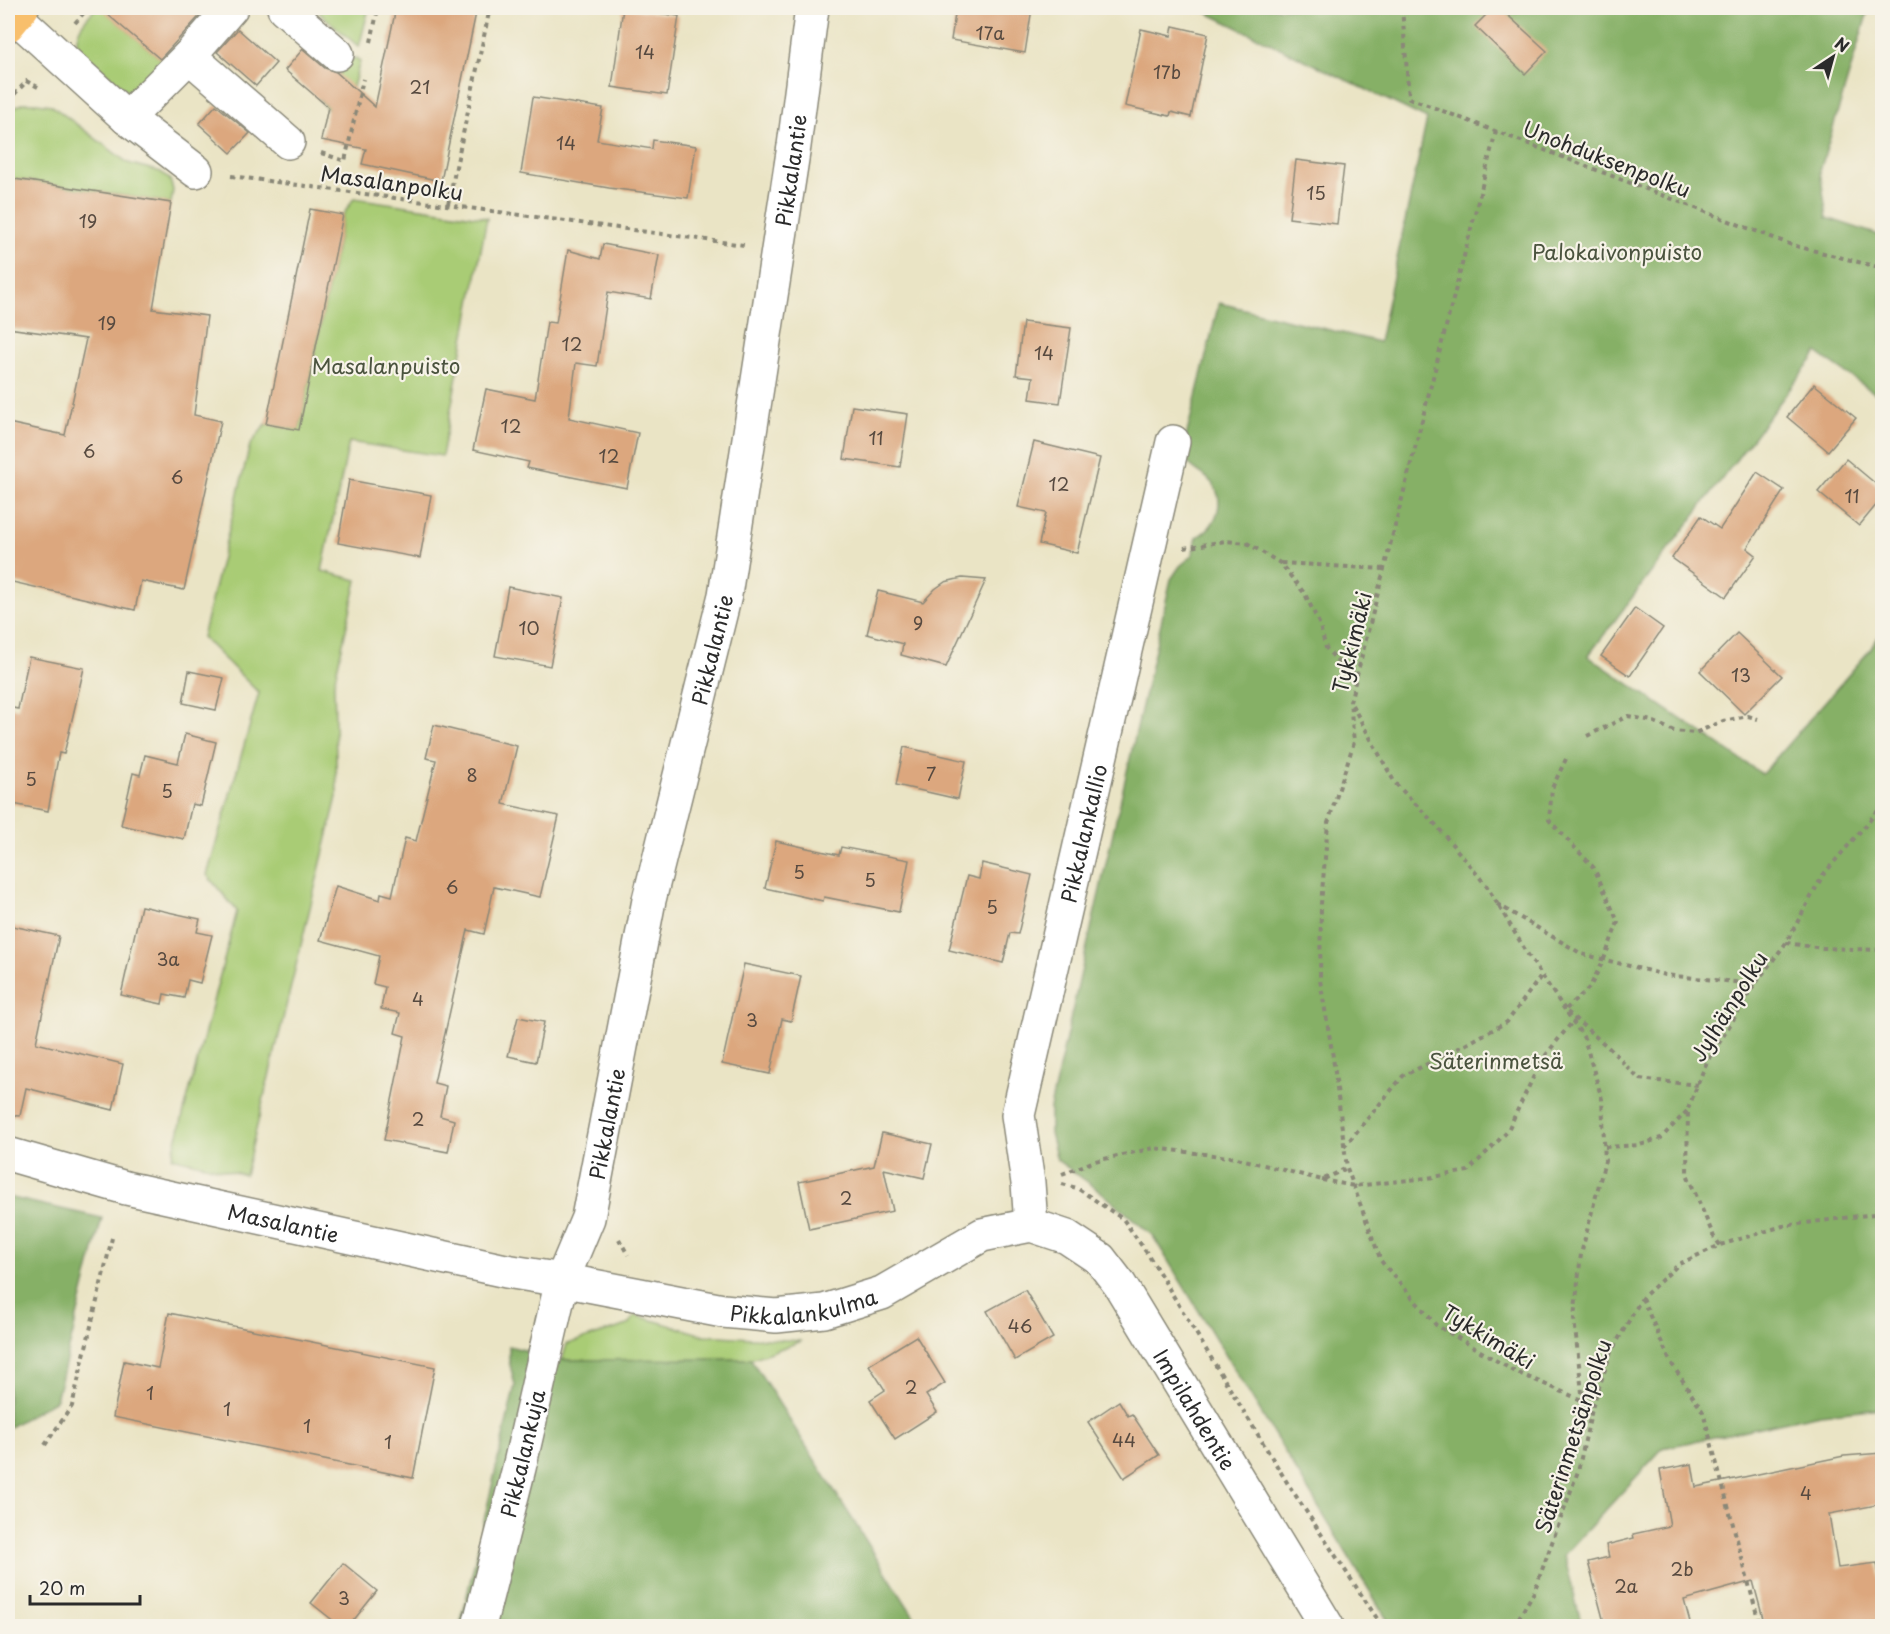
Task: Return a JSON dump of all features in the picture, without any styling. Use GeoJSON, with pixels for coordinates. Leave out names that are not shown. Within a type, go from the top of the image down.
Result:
{"type":"FeatureCollection","features":[{"type":"Feature","properties":{"kind":"street"},"geometry":{"type":"LineString","coordinates":[[127,118],[189,56],[231,8]]}},
{"type":"Feature","properties":{"kind":"street"},"geometry":{"type":"LineString","coordinates":[[284,8],[337,54]]}},
{"type":"Feature","properties":{"kind":"street","name":"Pikkalantie"},"geometry":{"type":"LineString","coordinates":[[562,1280],[588,1218],[649,900],[725,595],[794,146],[812,8]]}},
{"type":"Feature","properties":{"kind":"street"},"geometry":{"type":"LineString","coordinates":[[15,16],[127,118],[196,171]]}},
{"type":"Feature","properties":{"kind":"street"},"geometry":{"type":"LineString","coordinates":[[189,56],[288,142]]}},
{"type":"Feature","properties":{"kind":"street","name":"Pikkalankallio"},"geometry":{"type":"LineString","coordinates":[[1031,1225],[1030,1201],[1018,1115],[1173,442]]}},
{"type":"Feature","properties":{"kind":"street","name":"Masalantie"},"geometry":{"type":"LineString","coordinates":[[8,1154],[126,1188],[506,1271],[562,1280]]}},
{"type":"Feature","properties":{"kind":"street","name":"Pikkalankulma"},"geometry":{"type":"LineString","coordinates":[[562,1280],[723,1311],[776,1316],[824,1311],[882,1293],[982,1235],[1031,1225]]}},
{"type":"Feature","properties":{"kind":"street","name":"Impilahdentie"},"geometry":{"type":"LineString","coordinates":[[1031,1225],[1067,1237],[1100,1259],[1120,1285],[1327,1626]]}},
{"type":"Feature","properties":{"kind":"street","name":"Pikkalankuja"},"geometry":{"type":"LineString","coordinates":[[479,1626],[519,1468],[562,1280]]}},
{"type":"Feature","properties":{"kind":"path"},"geometry":{"type":"LineString","coordinates":[[369,53],[378,8]]}},
{"type":"Feature","properties":{"kind":"path"},"geometry":{"type":"LineString","coordinates":[[448,204],[490,8]]}},
{"type":"Feature","properties":{"kind":"path","name":"Unohduksenpolku"},"geometry":{"type":"LineString","coordinates":[[1402,8],[1409,98],[1792,245],[1882,268]]}},
{"type":"Feature","properties":{"kind":"path"},"geometry":{"type":"LineString","coordinates":[[288,142],[345,161],[364,75]]}},
{"type":"Feature","properties":{"kind":"path"},"geometry":{"type":"LineString","coordinates":[[26,81],[44,90]]}},
{"type":"Feature","properties":{"kind":"path","name":"Tykkimäki"},"geometry":{"type":"LineString","coordinates":[[1496,131],[1350,702],[1354,742],[1328,823],[1321,904],[1320,980],[1333,1057],[1347,1168],[1381,1261],[1436,1325],[1514,1371],[1593,1405]]}},
{"type":"Feature","properties":{"kind":"path","name":"Masalanpolku"},"geometry":{"type":"LineString","coordinates":[[196,171],[777,250]]}},
{"type":"Feature","properties":{"kind":"path"},"geometry":{"type":"LineString","coordinates":[[1225,541],[1247,543],[1280,563],[1305,594],[1319,623],[1326,648],[1338,663],[1357,676]]}},
{"type":"Feature","properties":{"kind":"path"},"geometry":{"type":"LineString","coordinates":[[1280,563],[1384,569]]}},
{"type":"Feature","properties":{"kind":"path"},"geometry":{"type":"LineString","coordinates":[[1350,702],[1395,783],[1436,825],[1486,885],[1584,1038],[1602,1099],[1605,1161],[1581,1254],[1574,1318],[1583,1402]]}},
{"type":"Feature","properties":{"kind":"path"},"geometry":{"type":"LineString","coordinates":[[1587,736],[1628,716],[1652,720],[1674,731],[1695,733],[1723,721],[1749,716],[1758,719]]}},
{"type":"Feature","properties":{"kind":"path"},"geometry":{"type":"LineString","coordinates":[[1565,1010],[1590,987],[1618,922],[1594,868],[1549,820],[1552,788],[1566,759]]}},
{"type":"Feature","properties":{"kind":"path","name":"Jylhänpolku"},"geometry":{"type":"LineString","coordinates":[[1720,1245],[1714,1237],[1687,1174],[1688,1109],[1705,1066],[1755,984],[1786,943],[1822,875],[1882,806]]}},
{"type":"Feature","properties":{"kind":"path"},"geometry":{"type":"LineString","coordinates":[[1497,903],[1582,954],[1665,975],[1755,984]]}},
{"type":"Feature","properties":{"kind":"path"},"geometry":{"type":"LineString","coordinates":[[1786,943],[1823,948],[1882,950]]}},
{"type":"Feature","properties":{"kind":"path"},"geometry":{"type":"LineString","coordinates":[[1344,1147],[1403,1076],[1508,1022],[1542,975]]}},
{"type":"Feature","properties":{"kind":"path"},"geometry":{"type":"LineString","coordinates":[[1565,1010],[1609,1048],[1639,1079],[1698,1085]]}},
{"type":"Feature","properties":{"kind":"path"},"geometry":{"type":"LineString","coordinates":[[1059,1175],[1095,1161],[1154,1148],[1237,1158],[1353,1186],[1468,1171],[1507,1132],[1541,1061],[1573,1021]]}},
{"type":"Feature","properties":{"kind":"path"},"geometry":{"type":"LineString","coordinates":[[1605,1147],[1640,1145],[1661,1138],[1688,1109]]}},
{"type":"Feature","properties":{"kind":"path"},"geometry":{"type":"LineString","coordinates":[[1322,1180],[1347,1168]]}},
{"type":"Feature","properties":{"kind":"path","name":"Säterinmetsänpolku"},"geometry":{"type":"LineString","coordinates":[[1514,1626],[1534,1592],[1574,1482],[1593,1405],[1611,1352],[1642,1298],[1679,1264],[1720,1245],[1783,1226],[1882,1213]]}},
{"type":"Feature","properties":{"kind":"path"},"geometry":{"type":"LineString","coordinates":[[588,1218],[618,1238],[631,1259]]}},
{"type":"Feature","properties":{"kind":"path"},"geometry":{"type":"LineString","coordinates":[[45,1445],[72,1406],[112,1238]]}},
{"type":"Feature","properties":{"kind":"path"},"geometry":{"type":"LineString","coordinates":[[1642,1298],[1670,1361],[1703,1412],[1760,1626]]}},
{"type":"Feature","properties":{"kind":"green space"},"geometry":{"type":"Polygon","coordinates":[[[96,8],[111,8],[107,13],[163,61],[134,97],[78,49],[79,31],[96,8]]]}},
{"type":"Feature","properties":{"kind":"green space"},"geometry":{"type":"Polygon","coordinates":[[[314,8],[369,8],[359,47],[314,8]]]}},
{"type":"Feature","properties":{"kind":"green space","name":"Säterinmetsä"},"geometry":{"type":"Polygon","coordinates":[[[1197,8],[1869,8],[1820,171],[1827,218],[1882,236],[1882,398],[1817,353],[1588,656],[1762,774],[1870,650],[1882,631],[1882,1408],[1820,1414],[1663,1448],[1564,1555],[1582,1626],[1391,1626],[1153,1236],[1100,1191],[1057,1160],[1050,1133],[1050,1108],[1171,579],[1180,566],[1192,556],[1197,537],[1211,525],[1218,510],[1219,501],[1214,485],[1187,462],[1184,457],[1184,445],[1219,303],[1379,342],[1427,119],[1197,8]]]}},
{"type":"Feature","properties":{"kind":"green space"},"geometry":{"type":"Polygon","coordinates":[[[356,58],[360,61],[346,113],[328,110],[318,98],[352,59],[356,58]]]}},
{"type":"Feature","properties":{"kind":"green space"},"geometry":{"type":"Polygon","coordinates":[[[23,103],[51,105],[128,163],[161,172],[170,180],[173,190],[171,203],[8,178],[8,111],[23,103]]]}},
{"type":"Feature","properties":{"kind":"green space","name":"Masalanpuisto"},"geometry":{"type":"Polygon","coordinates":[[[354,198],[487,218],[442,456],[349,442],[322,571],[357,580],[334,683],[337,797],[245,1175],[172,1157],[237,911],[207,875],[259,693],[202,637],[250,445],[266,424],[299,430],[343,215],[354,198]]]}},
{"type":"Feature","properties":{"kind":"green space"},"geometry":{"type":"Polygon","coordinates":[[[8,1197],[102,1218],[56,1400],[8,1428],[8,1197]]]}},
{"type":"Feature","properties":{"kind":"green space"},"geometry":{"type":"Polygon","coordinates":[[[635,1315],[703,1335],[802,1341],[751,1359],[562,1360],[567,1344],[628,1325],[635,1315]]]}},
{"type":"Feature","properties":{"kind":"green space"},"geometry":{"type":"Polygon","coordinates":[[[509,1346],[562,1360],[751,1359],[920,1626],[460,1626],[515,1385],[509,1361],[509,1346]]]}},
{"type":"Feature","properties":{"kind":"building"},"geometry":{"type":"Polygon","coordinates":[[[100,8],[207,8],[160,59],[100,8]]]}},
{"type":"Feature","properties":{"kind":"building"},"geometry":{"type":"Polygon","coordinates":[[[396,8],[477,8],[441,181],[362,164],[366,149],[321,140],[328,107],[285,70],[303,49],[325,68],[336,72],[375,107],[396,8]]]}},
{"type":"Feature","properties":{"kind":"building"},"geometry":{"type":"Polygon","coordinates":[[[623,8],[679,16],[667,95],[612,87],[623,8]]]}},
{"type":"Feature","properties":{"kind":"building"},"geometry":{"type":"Polygon","coordinates":[[[956,8],[1032,8],[1025,53],[951,40],[956,8]]]}},
{"type":"Feature","properties":{"kind":"building"},"geometry":{"type":"Polygon","coordinates":[[[1493,8],[1500,8],[1547,51],[1525,74],[1475,26],[1493,8]]]}},
{"type":"Feature","properties":{"kind":"building"},"geometry":{"type":"Polygon","coordinates":[[[1173,26],[1208,34],[1191,117],[1171,112],[1170,116],[1125,106],[1141,29],[1171,36],[1173,26]]]}},
{"type":"Feature","properties":{"kind":"building"},"geometry":{"type":"Polygon","coordinates":[[[238,29],[276,63],[256,86],[217,52],[238,29]]]}},
{"type":"Feature","properties":{"kind":"building"},"geometry":{"type":"Polygon","coordinates":[[[533,97],[603,108],[597,140],[652,149],[653,140],[696,146],[688,198],[609,188],[521,173],[533,97]]]}},
{"type":"Feature","properties":{"kind":"building"},"geometry":{"type":"Polygon","coordinates":[[[216,105],[250,133],[231,153],[199,124],[216,105]]]}},
{"type":"Feature","properties":{"kind":"building"},"geometry":{"type":"Polygon","coordinates":[[[1296,160],[1344,166],[1337,224],[1289,218],[1296,160]]]}},
{"type":"Feature","properties":{"kind":"building"},"geometry":{"type":"Polygon","coordinates":[[[8,178],[171,203],[153,309],[207,316],[194,415],[221,421],[184,590],[141,581],[135,610],[8,581],[8,423],[65,435],[86,339],[8,328],[8,178]]]}},
{"type":"Feature","properties":{"kind":"building"},"geometry":{"type":"Polygon","coordinates":[[[310,209],[343,215],[299,430],[266,424],[310,209]]]}},
{"type":"Feature","properties":{"kind":"building"},"geometry":{"type":"Polygon","coordinates":[[[603,244],[659,255],[651,299],[608,292],[597,366],[576,363],[569,418],[638,433],[627,488],[527,468],[529,462],[473,450],[486,389],[535,399],[547,322],[556,323],[568,250],[600,259],[603,244]]]}},
{"type":"Feature","properties":{"kind":"building"},"geometry":{"type":"Polygon","coordinates":[[[1023,322],[1071,328],[1060,403],[1030,399],[1033,377],[1016,375],[1023,322]]]}},
{"type":"Feature","properties":{"kind":"building"},"geometry":{"type":"Polygon","coordinates":[[[1814,384],[1856,418],[1828,451],[1787,417],[1814,384]]]}},
{"type":"Feature","properties":{"kind":"building"},"geometry":{"type":"Polygon","coordinates":[[[852,406],[908,414],[900,467],[844,459],[852,406]]]}},
{"type":"Feature","properties":{"kind":"building"},"geometry":{"type":"Polygon","coordinates":[[[1034,442],[1100,458],[1077,553],[1039,544],[1046,513],[1018,507],[1034,442]]]}},
{"type":"Feature","properties":{"kind":"building"},"geometry":{"type":"Polygon","coordinates":[[[1846,459],[1882,489],[1882,498],[1859,526],[1818,492],[1846,459]]]}},
{"type":"Feature","properties":{"kind":"building"},"geometry":{"type":"Polygon","coordinates":[[[1757,472],[1784,490],[1747,548],[1756,555],[1726,597],[1672,558],[1701,516],[1720,529],[1757,472]]]}},
{"type":"Feature","properties":{"kind":"building"},"geometry":{"type":"Polygon","coordinates":[[[349,480],[431,495],[420,558],[338,543],[349,480]]]}},
{"type":"Feature","properties":{"kind":"building"},"geometry":{"type":"Polygon","coordinates":[[[962,578],[986,580],[946,667],[901,655],[903,644],[867,634],[878,591],[923,602],[945,582],[962,578]]]}},
{"type":"Feature","properties":{"kind":"building"},"geometry":{"type":"Polygon","coordinates":[[[508,587],[563,598],[550,666],[495,656],[508,587]]]}},
{"type":"Feature","properties":{"kind":"building"},"geometry":{"type":"Polygon","coordinates":[[[1635,608],[1663,628],[1630,676],[1601,656],[1635,608]]]}},
{"type":"Feature","properties":{"kind":"building"},"geometry":{"type":"Polygon","coordinates":[[[1737,633],[1782,676],[1744,714],[1700,671],[1737,633]]]}},
{"type":"Feature","properties":{"kind":"building"},"geometry":{"type":"Polygon","coordinates":[[[29,657],[84,668],[64,754],[59,753],[48,811],[8,803],[8,707],[18,709],[29,657]]]}},
{"type":"Feature","properties":{"kind":"building"},"geometry":{"type":"Polygon","coordinates":[[[189,671],[224,678],[216,710],[183,703],[189,671]]]}},
{"type":"Feature","properties":{"kind":"building"},"geometry":{"type":"Polygon","coordinates":[[[434,725],[517,746],[503,804],[559,816],[540,897],[494,887],[484,934],[468,930],[434,1083],[446,1086],[440,1116],[454,1120],[448,1152],[384,1140],[405,1036],[395,1033],[400,1013],[381,1009],[385,987],[373,984],[379,956],[320,940],[336,886],[380,900],[381,893],[392,896],[405,838],[416,841],[436,760],[426,758],[434,725]]]}},
{"type":"Feature","properties":{"kind":"building"},"geometry":{"type":"Polygon","coordinates":[[[185,734],[216,742],[201,806],[192,804],[184,839],[121,825],[133,773],[140,775],[145,755],[178,763],[185,734]]]}},
{"type":"Feature","properties":{"kind":"building"},"geometry":{"type":"Polygon","coordinates":[[[904,747],[966,761],[958,799],[896,785],[904,747]]]}},
{"type":"Feature","properties":{"kind":"building"},"geometry":{"type":"Polygon","coordinates":[[[776,841],[839,855],[841,847],[909,860],[899,912],[824,897],[823,901],[765,888],[776,841]]]}},
{"type":"Feature","properties":{"kind":"building"},"geometry":{"type":"Polygon","coordinates":[[[982,863],[1032,875],[1018,934],[1010,933],[1003,963],[949,950],[967,876],[979,879],[982,863]]]}},
{"type":"Feature","properties":{"kind":"building"},"geometry":{"type":"Polygon","coordinates":[[[141,906],[200,919],[197,932],[212,935],[200,983],[188,980],[184,998],[164,994],[162,1004],[121,995],[141,906]]]}},
{"type":"Feature","properties":{"kind":"building"},"geometry":{"type":"Polygon","coordinates":[[[8,925],[59,936],[36,1043],[123,1064],[113,1110],[26,1088],[20,1116],[8,1115],[8,925]]]}},
{"type":"Feature","properties":{"kind":"building"},"geometry":{"type":"Polygon","coordinates":[[[744,964],[801,976],[791,1021],[782,1019],[770,1074],[722,1064],[744,964]]]}},
{"type":"Feature","properties":{"kind":"building"},"geometry":{"type":"Polygon","coordinates":[[[518,1017],[544,1022],[536,1062],[508,1056],[518,1017]]]}},
{"type":"Feature","properties":{"kind":"building"},"geometry":{"type":"Polygon","coordinates":[[[882,1133],[932,1144],[924,1178],[884,1169],[893,1211],[809,1229],[799,1182],[874,1166],[882,1133]]]}},
{"type":"Feature","properties":{"kind":"building"},"geometry":{"type":"Polygon","coordinates":[[[1025,1290],[1053,1338],[1015,1360],[987,1311],[1025,1290]]]}},
{"type":"Feature","properties":{"kind":"building"},"geometry":{"type":"Polygon","coordinates":[[[169,1313],[435,1367],[413,1478],[113,1417],[124,1361],[158,1368],[169,1313]]]}},
{"type":"Feature","properties":{"kind":"building"},"geometry":{"type":"Polygon","coordinates":[[[916,1336],[945,1383],[926,1395],[937,1412],[895,1439],[870,1400],[885,1390],[869,1365],[916,1336]]]}},
{"type":"Feature","properties":{"kind":"building"},"geometry":{"type":"Polygon","coordinates":[[[1119,1401],[1128,1416],[1132,1414],[1159,1455],[1124,1478],[1088,1422],[1119,1401]]]}},
{"type":"Feature","properties":{"kind":"building"},"geometry":{"type":"Polygon","coordinates":[[[1882,1453],[1882,1504],[1829,1514],[1838,1568],[1877,1563],[1882,1596],[1882,1626],[1765,1626],[1753,1581],[1684,1600],[1691,1626],[1605,1626],[1588,1562],[1609,1557],[1606,1545],[1634,1538],[1633,1534],[1670,1526],[1660,1470],[1692,1464],[1696,1487],[1844,1456],[1882,1453]]]}},
{"type":"Feature","properties":{"kind":"building"},"geometry":{"type":"Polygon","coordinates":[[[343,1563],[377,1591],[349,1626],[340,1626],[311,1603],[343,1563]]]}},
{"type":"Feature","properties":{"kind":"park label","name":"Palokaivonpuisto"},"geometry":{"type":"Point","coordinates":[1617,251]}}]}
